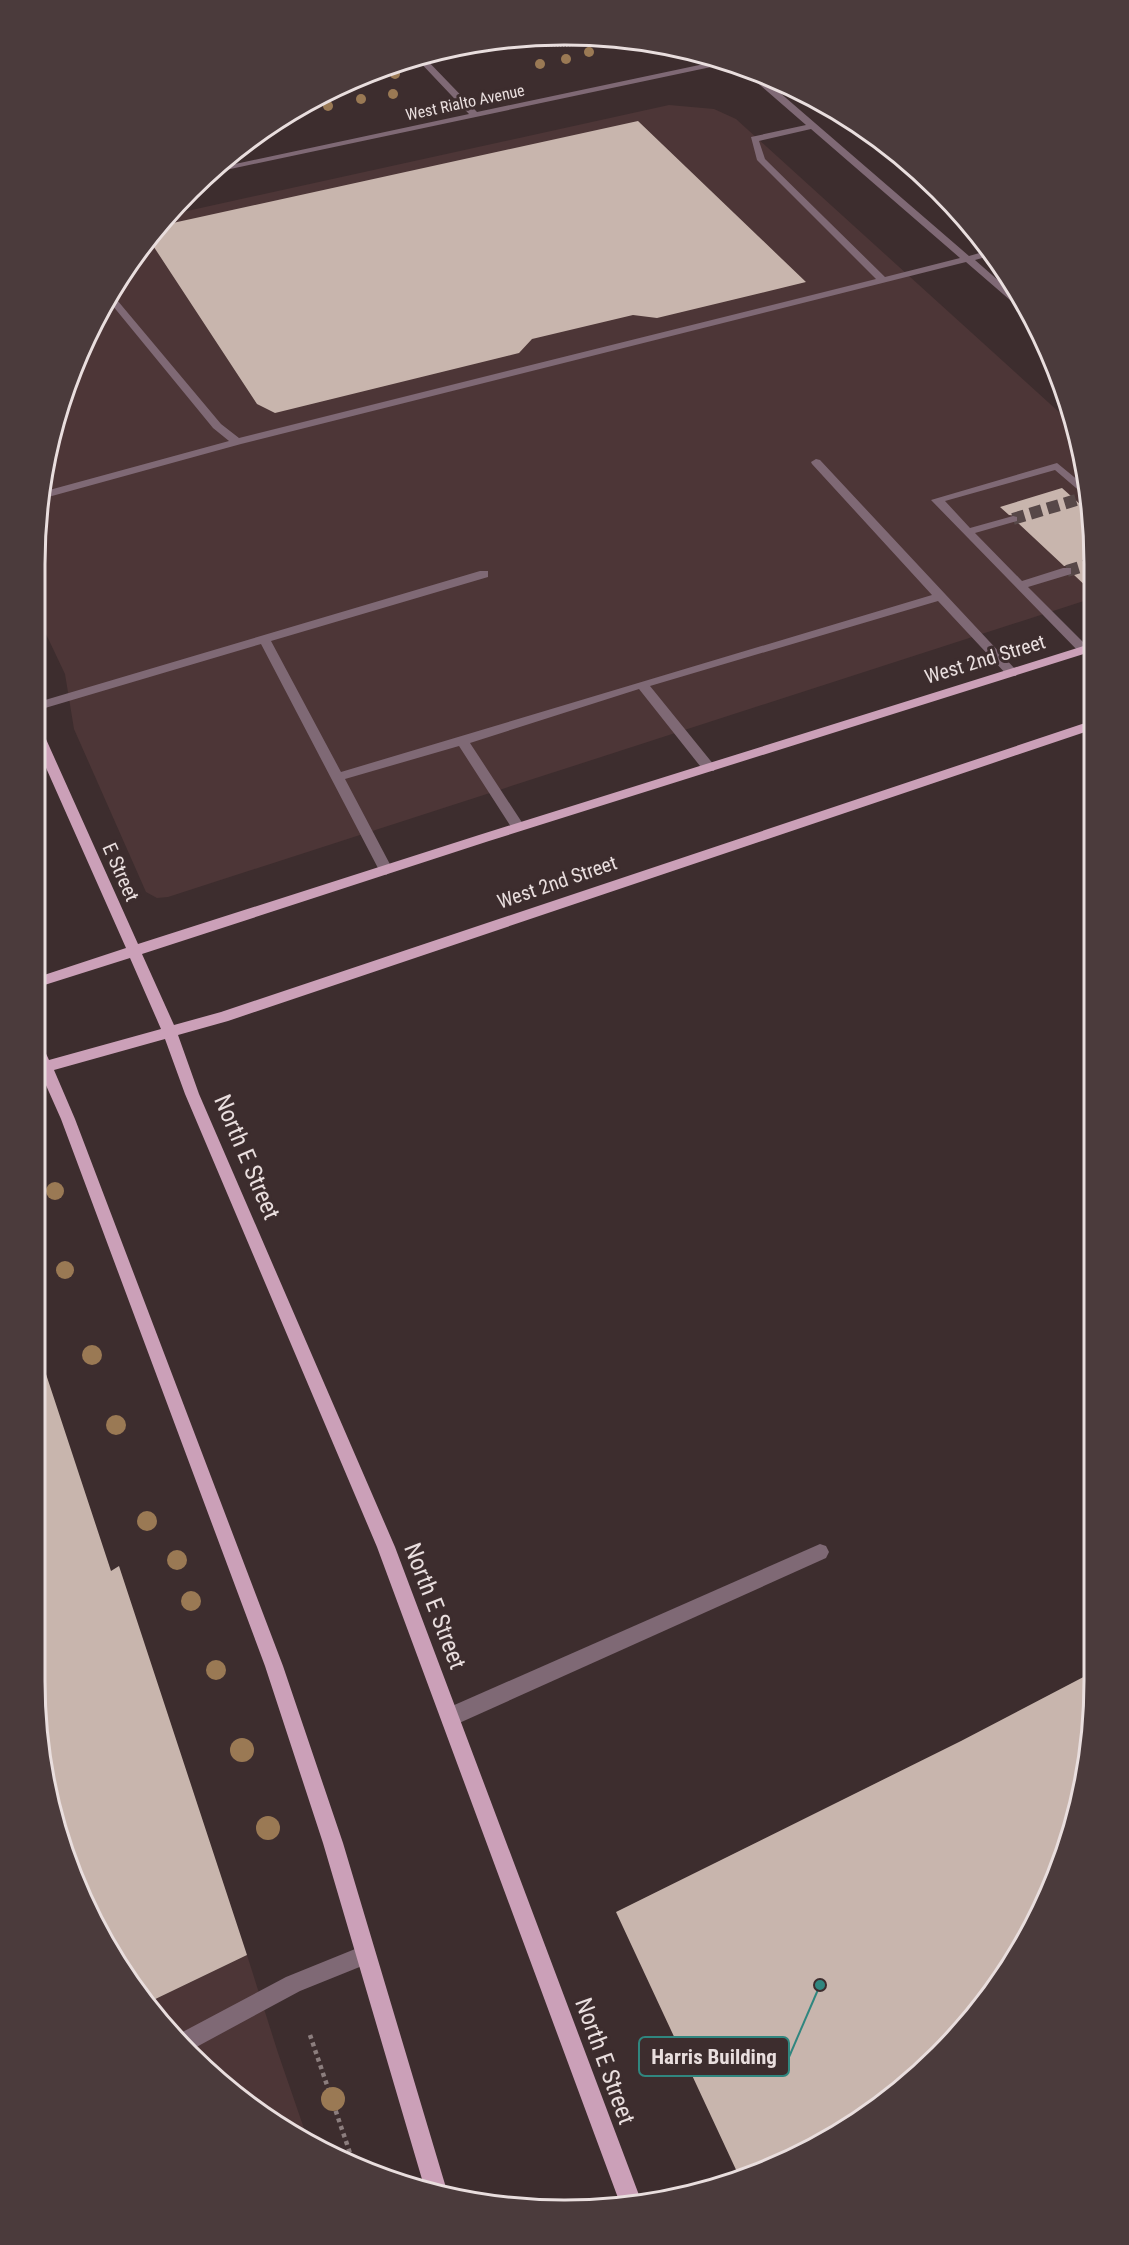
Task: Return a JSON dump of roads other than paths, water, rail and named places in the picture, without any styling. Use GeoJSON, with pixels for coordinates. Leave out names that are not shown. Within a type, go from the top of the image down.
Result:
{"type":"FeatureCollection","features":[{"type":"Feature","properties":{"kind":"main road","name":"West 2nd Street"},"geometry":{"type":"LineString","coordinates":[[45,980],[518,827],[1084,651]]}},
{"type":"Feature","properties":{"kind":"main road","name":"West 2nd Street"},"geometry":{"type":"LineString","coordinates":[[45,1068],[223,1017],[1084,727]]}},
{"type":"Feature","properties":{"kind":"main road","name":"E Street"},"geometry":{"type":"LineString","coordinates":[[45,751],[170,1032]]}},
{"type":"Feature","properties":{"kind":"main road","name":"North E Street"},"geometry":{"type":"LineString","coordinates":[[170,1032],[192,1094],[386,1547],[628,2196]]}},
{"type":"Feature","properties":{"kind":"main road"},"geometry":{"type":"LineString","coordinates":[[45,1078],[68,1119],[274,1666],[333,1843],[434,2183]]}},
{"type":"Feature","properties":{"kind":"street"},"geometry":{"type":"LineString","coordinates":[[427,64],[475,116]]}},
{"type":"Feature","properties":{"kind":"street","name":"West Rialto Avenue"},"geometry":{"type":"LineString","coordinates":[[229,168],[708,66]]}},
{"type":"Feature","properties":{"kind":"street"},"geometry":{"type":"LineString","coordinates":[[768,87],[1006,292]]}},
{"type":"Feature","properties":{"kind":"street"},"geometry":{"type":"LineString","coordinates":[[813,126],[754,139],[761,160],[883,280]]}},
{"type":"Feature","properties":{"kind":"street"},"geometry":{"type":"LineString","coordinates":[[50,494],[237,442],[982,255]]}},
{"type":"Feature","properties":{"kind":"street"},"geometry":{"type":"LineString","coordinates":[[117,302],[217,426],[237,442]]}},
{"type":"Feature","properties":{"kind":"street"},"geometry":{"type":"LineString","coordinates":[[816,462],[1012,673]]}},
{"type":"Feature","properties":{"kind":"street"},"geometry":{"type":"LineString","coordinates":[[1077,480],[1057,466],[937,500],[1020,586],[1084,647]]}},
{"type":"Feature","properties":{"kind":"street"},"geometry":{"type":"LineString","coordinates":[[1076,500],[1080,499]]}},
{"type":"Feature","properties":{"kind":"street"},"geometry":{"type":"LineString","coordinates":[[967,532],[1013,519]]}},
{"type":"Feature","properties":{"kind":"street"},"geometry":{"type":"LineString","coordinates":[[1020,586],[1067,571]]}},
{"type":"Feature","properties":{"kind":"street"},"geometry":{"type":"LineString","coordinates":[[45,704],[484,574]]}},
{"type":"Feature","properties":{"kind":"street"},"geometry":{"type":"LineString","coordinates":[[337,777],[940,596]]}},
{"type":"Feature","properties":{"kind":"street"},"geometry":{"type":"LineString","coordinates":[[266,640],[386,870]]}},
{"type":"Feature","properties":{"kind":"street"},"geometry":{"type":"LineString","coordinates":[[642,684],[709,768]]}},
{"type":"Feature","properties":{"kind":"street"},"geometry":{"type":"LineString","coordinates":[[462,741],[518,827]]}},
{"type":"Feature","properties":{"kind":"street"},"geometry":{"type":"LineString","coordinates":[[450,1717],[820,1552]]}},
{"type":"Feature","properties":{"kind":"street"},"geometry":{"type":"LineString","coordinates":[[190,2040],[293,1984],[365,1955]]}},
{"type":"Feature","properties":{"kind":"tunnel"},"geometry":{"type":"LineString","coordinates":[[1013,519],[1076,500]]}},
{"type":"Feature","properties":{"kind":"tunnel"},"geometry":{"type":"LineString","coordinates":[[1067,571],[1084,566]]}},
{"type":"Feature","properties":{"kind":"place","name":"Harris Building"},"geometry":{"type":"Point","coordinates":[820,1985]}}]}
